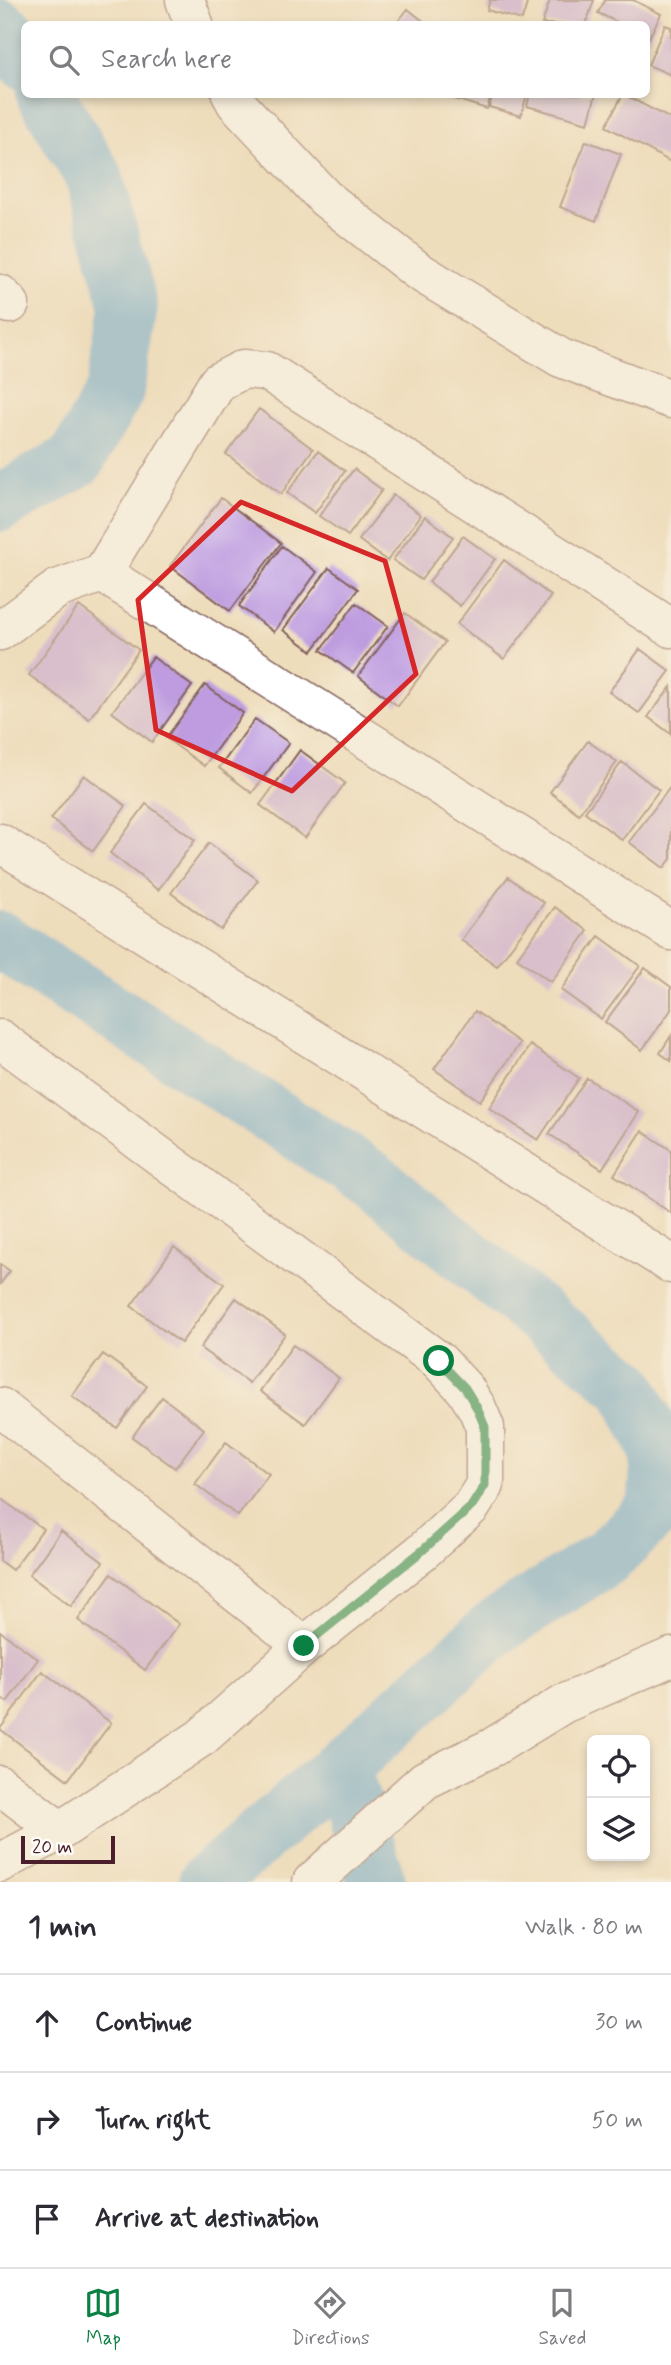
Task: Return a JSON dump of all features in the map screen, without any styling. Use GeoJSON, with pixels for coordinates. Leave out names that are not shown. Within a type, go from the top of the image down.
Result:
{"type":"FeatureCollection","features":[{"type":"Feature","properties":{"kind":"street"},"geometry":{"type":"LineString","coordinates":[[185,0],[193,21]]}},
{"type":"Feature","properties":{"kind":"street"},"geometry":{"type":"LineString","coordinates":[[233,98],[325,198],[418,271],[561,358],[671,399]]}},
{"type":"Feature","properties":{"kind":"street"},"geometry":{"type":"LineString","coordinates":[[0,631],[57,589],[102,573],[218,382],[244,369],[267,371],[671,628]]}},
{"type":"Feature","properties":{"kind":"street"},"geometry":{"type":"LineString","coordinates":[[102,573],[671,931]]}},
{"type":"Feature","properties":{"kind":"street"},"geometry":{"type":"LineString","coordinates":[[0,843],[671,1264]]}},
{"type":"Feature","properties":{"kind":"street"},"geometry":{"type":"LineString","coordinates":[[0,1039],[439,1361],[465,1388],[485,1427],[485,1485],[471,1507],[423,1550],[304,1646],[202,1737],[60,1831],[0,1863]]}},
{"type":"Feature","properties":{"kind":"street"},"geometry":{"type":"LineString","coordinates":[[0,1407],[304,1646]]}},
{"type":"Feature","properties":{"kind":"street"},"geometry":{"type":"LineString","coordinates":[[312,1882],[425,1780],[493,1747],[563,1704],[671,1657]]}},
{"type":"Feature","properties":{"kind":"street"},"geometry":{"type":"LineString","coordinates":[[0,1786],[60,1831]]}},
{"type":"Feature","properties":{"kind":"highlighted area"},"geometry":{"type":"Polygon","coordinates":[[[241,502],[385,561],[416,674],[292,791],[156,730],[138,600],[241,502]]]}},
{"type":"Feature","properties":{"kind":"building"},"geometry":{"type":"Polygon","coordinates":[[[490,0],[528,0],[522,20],[487,10],[490,0]]]}},
{"type":"Feature","properties":{"kind":"building"},"geometry":{"type":"Polygon","coordinates":[[[550,0],[594,0],[587,21],[543,21],[550,0]]]}},
{"type":"Feature","properties":{"kind":"building"},"geometry":{"type":"Polygon","coordinates":[[[605,0],[633,0],[661,14],[650,36],[650,21],[615,21],[598,13],[605,0]]]}},
{"type":"Feature","properties":{"kind":"building"},"geometry":{"type":"Polygon","coordinates":[[[408,9],[423,21],[398,21],[408,9]]]}},
{"type":"Feature","properties":{"kind":"building"},"geometry":{"type":"Polygon","coordinates":[[[665,25],[671,27],[671,75],[650,66],[665,25]]]}},
{"type":"Feature","properties":{"kind":"building"},"geometry":{"type":"Polygon","coordinates":[[[451,98],[490,98],[487,109],[451,98]]]}},
{"type":"Feature","properties":{"kind":"building"},"geometry":{"type":"Polygon","coordinates":[[[492,98],[526,98],[521,116],[489,107],[492,98]]]}},
{"type":"Feature","properties":{"kind":"building"},"geometry":{"type":"Polygon","coordinates":[[[529,98],[595,98],[588,123],[527,106],[529,98]]]}},
{"type":"Feature","properties":{"kind":"building"},"geometry":{"type":"Polygon","coordinates":[[[621,98],[631,98],[671,119],[671,162],[606,126],[621,98]]]}},
{"type":"Feature","properties":{"kind":"building"},"geometry":{"type":"Polygon","coordinates":[[[586,141],[621,154],[596,221],[560,207],[586,141]]]}},
{"type":"Feature","properties":{"kind":"building"},"geometry":{"type":"Polygon","coordinates":[[[259,409],[313,449],[281,494],[226,454],[259,409]]]}},
{"type":"Feature","properties":{"kind":"building"},"geometry":{"type":"Polygon","coordinates":[[[318,451],[345,471],[315,513],[287,493],[318,451]]]}},
{"type":"Feature","properties":{"kind":"building"},"geometry":{"type":"Polygon","coordinates":[[[354,469],[382,490],[348,536],[319,516],[354,469]]]}},
{"type":"Feature","properties":{"kind":"building"},"geometry":{"type":"Polygon","coordinates":[[[393,495],[421,515],[387,561],[359,540],[393,495]]]}},
{"type":"Feature","properties":{"kind":"building"},"geometry":{"type":"Polygon","coordinates":[[[221,498],[281,543],[230,611],[170,566],[221,498]]]}},
{"type":"Feature","properties":{"kind":"building"},"geometry":{"type":"Polygon","coordinates":[[[425,516],[453,537],[421,580],[393,560],[425,516]]]}},
{"type":"Feature","properties":{"kind":"building"},"geometry":{"type":"Polygon","coordinates":[[[463,536],[495,559],[460,606],[429,582],[463,536]]]}},
{"type":"Feature","properties":{"kind":"building"},"geometry":{"type":"Polygon","coordinates":[[[282,546],[317,572],[274,632],[239,606],[282,546]]]}},
{"type":"Feature","properties":{"kind":"building"},"geometry":{"type":"Polygon","coordinates":[[[504,560],[551,596],[504,659],[457,624],[504,560]]]}},
{"type":"Feature","properties":{"kind":"building"},"geometry":{"type":"Polygon","coordinates":[[[329,568],[358,589],[312,651],[283,630],[329,568]]]}},
{"type":"Feature","properties":{"kind":"building"},"geometry":{"type":"Polygon","coordinates":[[[356,603],[388,626],[353,673],[321,650],[356,603]]]}},
{"type":"Feature","properties":{"kind":"building"},"geometry":{"type":"Polygon","coordinates":[[[79,606],[139,650],[89,719],[29,675],[79,606]]]}},
{"type":"Feature","properties":{"kind":"building"},"geometry":{"type":"Polygon","coordinates":[[[405,613],[445,642],[398,706],[358,676],[405,613]]]}},
{"type":"Feature","properties":{"kind":"building"},"geometry":{"type":"Polygon","coordinates":[[[640,649],[670,671],[639,713],[609,692],[640,649]]]}},
{"type":"Feature","properties":{"kind":"building"},"geometry":{"type":"Polygon","coordinates":[[[153,657],[192,686],[152,742],[112,712],[153,657]]]}},
{"type":"Feature","properties":{"kind":"building"},"geometry":{"type":"Polygon","coordinates":[[[205,685],[243,713],[204,766],[166,738],[205,685]]]}},
{"type":"Feature","properties":{"kind":"building"},"geometry":{"type":"Polygon","coordinates":[[[671,687],[671,734],[648,717],[671,687]]]}},
{"type":"Feature","properties":{"kind":"building"},"geometry":{"type":"Polygon","coordinates":[[[255,719],[289,743],[252,793],[219,768],[255,719]]]}},
{"type":"Feature","properties":{"kind":"building"},"geometry":{"type":"Polygon","coordinates":[[[588,741],[617,762],[579,814],[550,792],[588,741]]]}},
{"type":"Feature","properties":{"kind":"building"},"geometry":{"type":"Polygon","coordinates":[[[300,750],[345,783],[305,838],[260,805],[300,750]]]}},
{"type":"Feature","properties":{"kind":"building"},"geometry":{"type":"Polygon","coordinates":[[[622,762],[659,790],[622,840],[585,812],[622,762]]]}},
{"type":"Feature","properties":{"kind":"building"},"geometry":{"type":"Polygon","coordinates":[[[84,775],[126,806],[93,851],[51,819],[84,775]]]}},
{"type":"Feature","properties":{"kind":"building"},"geometry":{"type":"Polygon","coordinates":[[[671,786],[671,859],[664,868],[629,842],[671,786]]]}},
{"type":"Feature","properties":{"kind":"building"},"geometry":{"type":"Polygon","coordinates":[[[146,804],[195,840],[158,890],[110,853],[146,804]]]}},
{"type":"Feature","properties":{"kind":"building"},"geometry":{"type":"Polygon","coordinates":[[[209,843],[258,880],[221,930],[171,893],[209,843]]]}},
{"type":"Feature","properties":{"kind":"building"},"geometry":{"type":"Polygon","coordinates":[[[508,877],[544,903],[497,966],[461,940],[508,877]]]}},
{"type":"Feature","properties":{"kind":"building"},"geometry":{"type":"Polygon","coordinates":[[[555,907],[588,931],[551,982],[517,958],[555,907]]]}},
{"type":"Feature","properties":{"kind":"building"},"geometry":{"type":"Polygon","coordinates":[[[599,936],[640,966],[601,1019],[561,990],[599,936]]]}},
{"type":"Feature","properties":{"kind":"building"},"geometry":{"type":"Polygon","coordinates":[[[645,968],[671,987],[671,1010],[642,1050],[605,1022],[645,968]]]}},
{"type":"Feature","properties":{"kind":"building"},"geometry":{"type":"Polygon","coordinates":[[[475,1011],[520,1043],[480,1101],[434,1069],[475,1011]]]}},
{"type":"Feature","properties":{"kind":"building"},"geometry":{"type":"Polygon","coordinates":[[[671,1036],[671,1061],[660,1053],[671,1036]]]}},
{"type":"Feature","properties":{"kind":"building"},"geometry":{"type":"Polygon","coordinates":[[[530,1045],[579,1078],[538,1140],[489,1108],[530,1045]]]}},
{"type":"Feature","properties":{"kind":"building"},"geometry":{"type":"Polygon","coordinates":[[[587,1078],[639,1112],[602,1169],[549,1134],[587,1078]]]}},
{"type":"Feature","properties":{"kind":"building"},"geometry":{"type":"Polygon","coordinates":[[[642,1131],[671,1150],[671,1213],[614,1175],[642,1131]]]}},
{"type":"Feature","properties":{"kind":"building"},"geometry":{"type":"Polygon","coordinates":[[[174,1247],[224,1284],[181,1343],[131,1306],[174,1247]]]}},
{"type":"Feature","properties":{"kind":"building"},"geometry":{"type":"Polygon","coordinates":[[[0,1264],[10,1271],[0,1284],[0,1264]]]}},
{"type":"Feature","properties":{"kind":"building"},"geometry":{"type":"Polygon","coordinates":[[[236,1298],[285,1334],[249,1383],[200,1348],[236,1298]]]}},
{"type":"Feature","properties":{"kind":"building"},"geometry":{"type":"Polygon","coordinates":[[[293,1345],[339,1378],[305,1424],[260,1391],[293,1345]]]}},
{"type":"Feature","properties":{"kind":"building"},"geometry":{"type":"Polygon","coordinates":[[[103,1354],[147,1386],[117,1428],[72,1396],[103,1354]]]}},
{"type":"Feature","properties":{"kind":"building"},"geometry":{"type":"Polygon","coordinates":[[[162,1397],[204,1429],[175,1468],[132,1437],[162,1397]]]}},
{"type":"Feature","properties":{"kind":"building"},"geometry":{"type":"Polygon","coordinates":[[[226,1442],[269,1474],[238,1516],[195,1484],[226,1442]]]}},
{"type":"Feature","properties":{"kind":"building"},"geometry":{"type":"Polygon","coordinates":[[[0,1498],[43,1529],[12,1570],[0,1561],[0,1498]]]}},
{"type":"Feature","properties":{"kind":"building"},"geometry":{"type":"Polygon","coordinates":[[[61,1531],[103,1562],[71,1606],[29,1575],[61,1531]]]}},
{"type":"Feature","properties":{"kind":"building"},"geometry":{"type":"Polygon","coordinates":[[[111,1574],[179,1624],[145,1670],[78,1620],[111,1574]]]}},
{"type":"Feature","properties":{"kind":"building"},"geometry":{"type":"Polygon","coordinates":[[[0,1631],[38,1659],[7,1702],[0,1697],[0,1631]]]}},
{"type":"Feature","properties":{"kind":"building"},"geometry":{"type":"Polygon","coordinates":[[[42,1671],[111,1723],[68,1780],[0,1729],[42,1671]]]}},
{"type":"Feature","properties":{"kind":"waterway"},"geometry":{"type":"LineString","coordinates":[[0,27],[10,36],[21,56]]}},
{"type":"Feature","properties":{"kind":"waterway"},"geometry":{"type":"LineString","coordinates":[[0,503],[76,460],[115,391],[129,307],[94,177],[47,98]]}},
{"type":"Feature","properties":{"kind":"waterway"},"geometry":{"type":"LineString","coordinates":[[0,940],[373,1180],[628,1387],[660,1454],[656,1509],[608,1556],[496,1627],[341,1767]]}},
{"type":"Feature","properties":{"kind":"waterway"},"geometry":{"type":"LineString","coordinates":[[207,1882],[341,1767],[377,1882]]}},
{"type":"Feature","properties":{"kind":"route"},"geometry":{"type":"LineString","coordinates":[[304,1646],[423,1550],[471,1507],[485,1485],[485,1427],[465,1388],[439,1361]]}}]}
